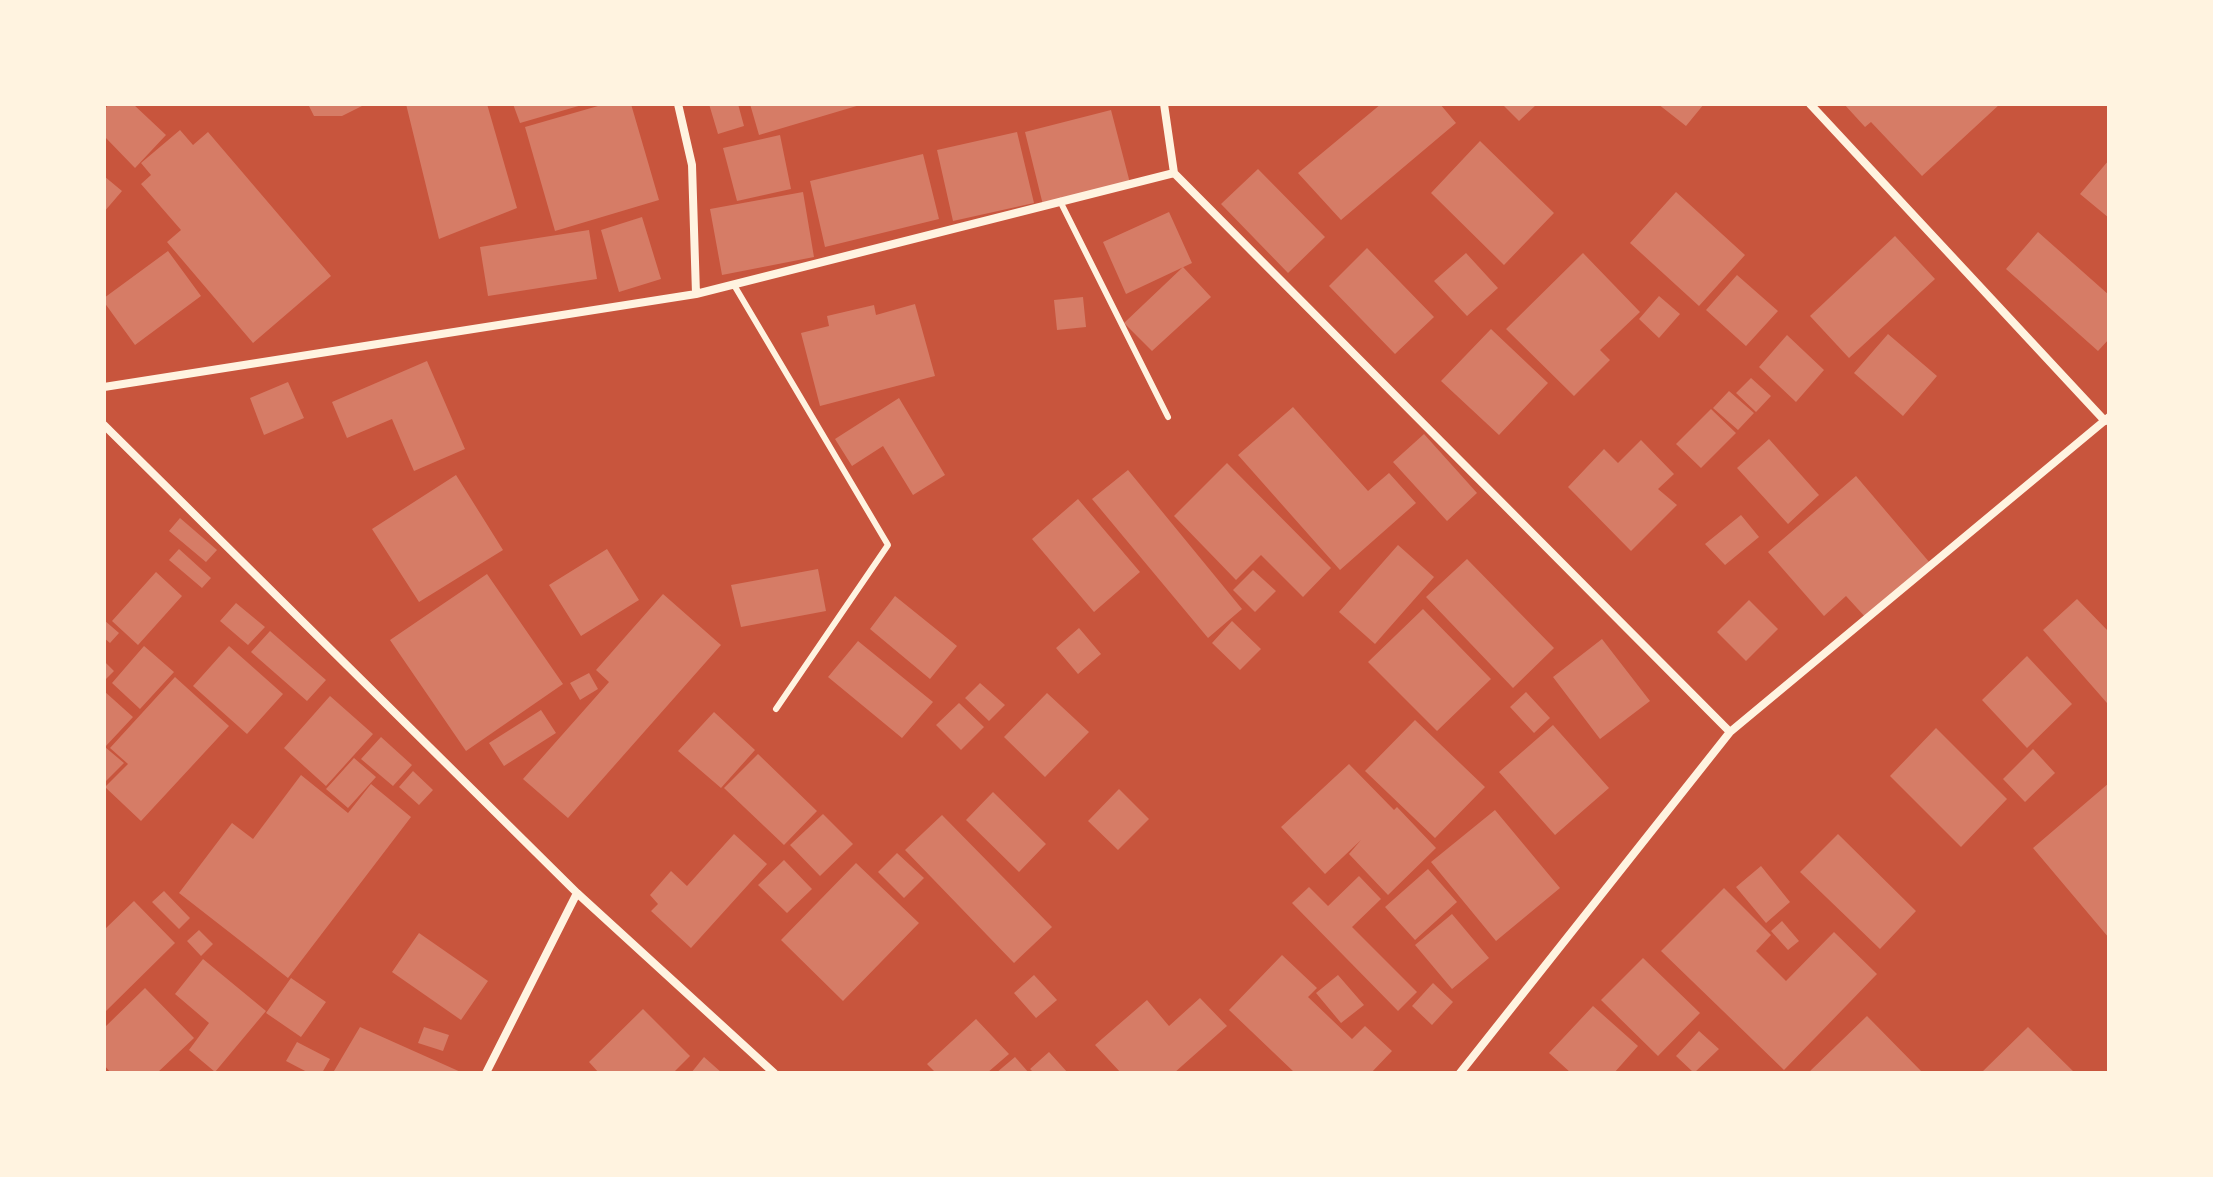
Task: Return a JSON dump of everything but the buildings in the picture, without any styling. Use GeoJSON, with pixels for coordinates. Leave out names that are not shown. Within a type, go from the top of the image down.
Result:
{"type":"FeatureCollection","features":[{"type":"Feature","properties":{"kind":"street"},"geometry":{"type":"LineString","coordinates":[[678,104],[692,165],[696,294]]}},
{"type":"Feature","properties":{"kind":"street"},"geometry":{"type":"LineString","coordinates":[[1164,104],[1174,173],[1730,732]]}},
{"type":"Feature","properties":{"kind":"street"},"geometry":{"type":"LineString","coordinates":[[1460,1073],[1730,732],[2107,419],[1810,104]]}},
{"type":"Feature","properties":{"kind":"street"},"geometry":{"type":"LineString","coordinates":[[104,387],[696,294],[1174,173]]}},
{"type":"Feature","properties":{"kind":"street"},"geometry":{"type":"LineString","coordinates":[[104,425],[577,893],[774,1073]]}},
{"type":"Feature","properties":{"kind":"street"},"geometry":{"type":"LineString","coordinates":[[486,1073],[577,893]]}},
{"type":"Feature","properties":{"kind":"lane"},"geometry":{"type":"LineString","coordinates":[[1060,201],[1168,417]]}},
{"type":"Feature","properties":{"kind":"lane"},"geometry":{"type":"LineString","coordinates":[[734,285],[888,545],[776,709]]}}]}
